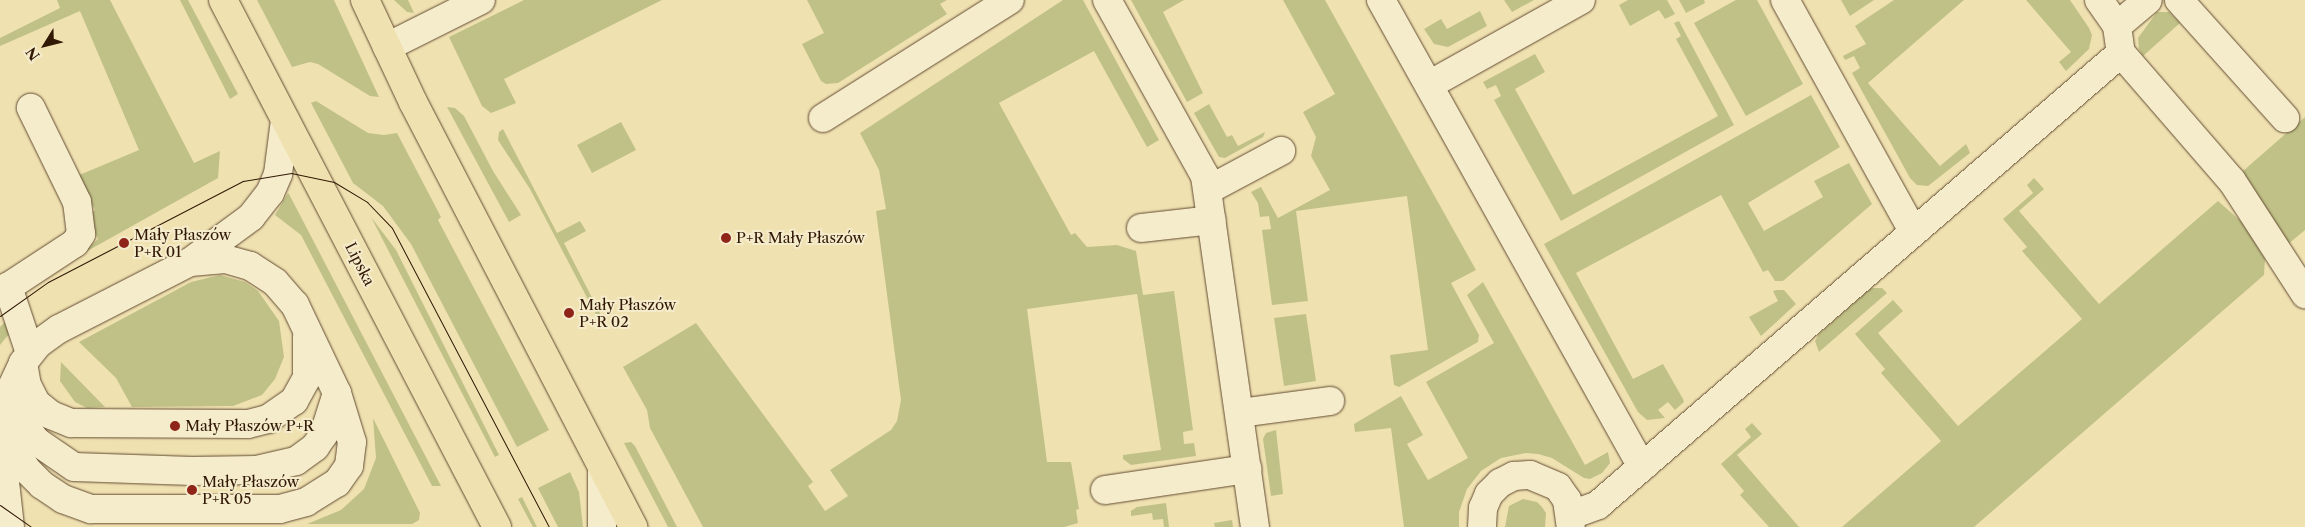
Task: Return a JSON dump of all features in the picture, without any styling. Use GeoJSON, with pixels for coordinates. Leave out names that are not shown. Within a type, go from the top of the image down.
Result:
{"type":"FeatureCollection","features":[{"type":"Feature","properties":{"kind":"main road","name":"Lipska"},"geometry":{"type":"LineString","coordinates":[[223,0],[497,527]]}},
{"type":"Feature","properties":{"kind":"main road"},"geometry":{"type":"LineString","coordinates":[[365,0],[387,47],[633,527]]}},
{"type":"Feature","properties":{"kind":"street"},"geometry":{"type":"LineString","coordinates":[[387,47],[481,0]]}},
{"type":"Feature","properties":{"kind":"street"},"geometry":{"type":"LineString","coordinates":[[823,118],[1010,0]]}},
{"type":"Feature","properties":{"kind":"street"},"geometry":{"type":"LineString","coordinates":[[1107,0],[1205,176],[1255,527]]}},
{"type":"Feature","properties":{"kind":"street"},"geometry":{"type":"LineString","coordinates":[[1381,0],[1642,467]]}},
{"type":"Feature","properties":{"kind":"street"},"geometry":{"type":"LineString","coordinates":[[1429,85],[1581,0]]}},
{"type":"Feature","properties":{"kind":"street"},"geometry":{"type":"LineString","coordinates":[[1785,0],[1913,231]]}},
{"type":"Feature","properties":{"kind":"street"},"geometry":{"type":"LineString","coordinates":[[2098,0],[2117,26],[2121,53],[2232,181],[2283,263],[2305,294]]}},
{"type":"Feature","properties":{"kind":"street"},"geometry":{"type":"LineString","coordinates":[[2117,26],[2148,0]]}},
{"type":"Feature","properties":{"kind":"street"},"geometry":{"type":"LineString","coordinates":[[2179,0],[2286,118]]}},
{"type":"Feature","properties":{"kind":"street"},"geometry":{"type":"LineString","coordinates":[[1482,527],[1483,508],[1489,494],[1500,483],[1514,476],[1530,475],[1558,487],[1571,521],[1598,504],[2121,53]]}},
{"type":"Feature","properties":{"kind":"street"},"geometry":{"type":"LineString","coordinates":[[31,108],[77,202],[81,234],[76,242],[8,287],[26,358],[27,385],[36,403],[56,418],[71,424],[248,424],[277,414],[294,401],[301,390],[306,378],[309,353],[303,319]]}},
{"type":"Feature","properties":{"kind":"street"},"geometry":{"type":"LineString","coordinates":[[10,527],[3,464],[4,434],[11,389],[26,358],[60,330],[190,262],[238,228],[265,201],[282,158],[285,120]]}},
{"type":"Feature","properties":{"kind":"street"},"geometry":{"type":"LineString","coordinates":[[1208,190],[1281,150]]}},
{"type":"Feature","properties":{"kind":"street"},"geometry":{"type":"LineString","coordinates":[[1141,228],[1212,220]]}},
{"type":"Feature","properties":{"kind":"street"},"geometry":{"type":"LineString","coordinates":[[4,434],[34,478],[63,499],[83,507],[123,510],[280,509],[306,502],[327,492],[349,466],[352,442],[337,393],[303,319],[286,293],[256,269],[225,259],[190,262]]}},
{"type":"Feature","properties":{"kind":"street"},"geometry":{"type":"LineString","coordinates":[[11,389],[20,419],[36,442],[74,467],[192,471],[257,470],[296,461],[315,447],[324,434],[337,393]]}},
{"type":"Feature","properties":{"kind":"street"},"geometry":{"type":"LineString","coordinates":[[1240,413],[1330,401]]}},
{"type":"Feature","properties":{"kind":"street"},"geometry":{"type":"LineString","coordinates":[[602,467],[602,527]]}},
{"type":"Feature","properties":{"kind":"street"},"geometry":{"type":"LineString","coordinates":[[1105,490],[1247,469]]}},
{"type":"Feature","properties":{"kind":"green space"},"geometry":{"type":"Polygon","coordinates":[[[57,0],[110,0],[194,163],[220,151],[218,178],[82,254],[98,239],[87,216],[95,210],[77,176],[139,150],[80,11],[0,46],[0,38],[60,8],[57,0]]]}},
{"type":"Feature","properties":{"kind":"green space"},"geometry":{"type":"Polygon","coordinates":[[[180,0],[188,0],[238,94],[230,99],[180,0]]]}},
{"type":"Feature","properties":{"kind":"green space"},"geometry":{"type":"Polygon","coordinates":[[[257,0],[334,0],[379,97],[370,96],[318,64],[310,62],[292,67],[257,0]]]}},
{"type":"Feature","properties":{"kind":"green space"},"geometry":{"type":"Polygon","coordinates":[[[394,0],[408,0],[414,13],[407,12],[394,0]]]}},
{"type":"Feature","properties":{"kind":"green space"},"geometry":{"type":"Polygon","coordinates":[[[524,0],[662,0],[504,79],[516,103],[491,113],[482,106],[449,37],[524,0]]]}},
{"type":"Feature","properties":{"kind":"green space"},"geometry":{"type":"Polygon","coordinates":[[[807,0],[947,0],[940,4],[947,14],[838,83],[826,84],[821,81],[802,44],[824,33],[807,0]]]}},
{"type":"Feature","properties":{"kind":"green space"},"geometry":{"type":"Polygon","coordinates":[[[1063,0],[1083,0],[1159,140],[1147,147],[1094,51],[999,103],[1071,235],[1075,233],[1087,247],[1117,245],[1136,251],[1143,295],[1174,291],[1193,430],[1183,432],[1184,444],[1194,443],[1196,456],[1131,465],[1123,459],[1123,455],[1161,450],[1137,294],[1027,309],[1047,462],[1071,462],[1079,509],[1076,510],[1078,523],[1064,527],[703,527],[650,428],[647,410],[623,367],[696,323],[813,482],[808,486],[825,511],[848,496],[830,470],[891,430],[897,421],[901,400],[876,211],[886,209],[879,170],[860,133],[1063,0]]]}},
{"type":"Feature","properties":{"kind":"green space"},"geometry":{"type":"Polygon","coordinates":[[[1131,0],[1184,0],[1163,12],[1203,93],[1187,102],[1131,0]]]}},
{"type":"Feature","properties":{"kind":"green space"},"geometry":{"type":"Polygon","coordinates":[[[1283,0],[1325,0],[1476,270],[1451,283],[1479,335],[1478,342],[1399,387],[1394,385],[1390,355],[1428,350],[1407,196],[1296,211],[1308,301],[1272,305],[1262,230],[1271,229],[1269,216],[1260,217],[1258,203],[1251,192],[1261,187],[1278,218],[1330,190],[1311,156],[1316,137],[1303,112],[1335,94],[1283,0]]]}},
{"type":"Feature","properties":{"kind":"green space"},"geometry":{"type":"Polygon","coordinates":[[[1504,0],[1534,0],[1512,12],[1504,0]]]}},
{"type":"Feature","properties":{"kind":"green space"},"geometry":{"type":"Polygon","coordinates":[[[1628,0],[1667,0],[1675,14],[1665,19],[1659,10],[1630,26],[1619,5],[1628,0]]]}},
{"type":"Feature","properties":{"kind":"green space"},"geometry":{"type":"Polygon","coordinates":[[[1679,0],[1704,0],[1705,3],[1686,13],[1679,0]]]}},
{"type":"Feature","properties":{"kind":"green space"},"geometry":{"type":"Polygon","coordinates":[[[1736,0],[1757,0],[1803,84],[1746,116],[1694,23],[1736,0]]]}},
{"type":"Feature","properties":{"kind":"green space"},"geometry":{"type":"Polygon","coordinates":[[[1841,0],[1874,0],[1850,16],[1841,0]]]}},
{"type":"Feature","properties":{"kind":"green space"},"geometry":{"type":"Polygon","coordinates":[[[1894,0],[1964,0],[1868,83],[1940,166],[1966,144],[1970,153],[1928,186],[1917,185],[1910,178],[1852,73],[1860,68],[1854,56],[1845,60],[1843,56],[1866,44],[1855,26],[1894,0]]]}},
{"type":"Feature","properties":{"kind":"green space"},"geometry":{"type":"Polygon","coordinates":[[[2026,0],[2070,0],[2089,28],[2092,35],[2089,49],[2066,71],[2059,62],[2071,52],[2026,0]]]}},
{"type":"Feature","properties":{"kind":"green space"},"geometry":{"type":"Polygon","coordinates":[[[1480,11],[1487,26],[1448,47],[1434,44],[1424,29],[1441,19],[1447,29],[1480,11]]]}},
{"type":"Feature","properties":{"kind":"green space"},"geometry":{"type":"Polygon","coordinates":[[[2157,12],[2169,12],[2180,23],[2143,56],[2139,49],[2138,38],[2157,12]]]}},
{"type":"Feature","properties":{"kind":"green space"},"geometry":{"type":"Polygon","coordinates":[[[1679,21],[1734,125],[1561,221],[1494,100],[1501,96],[1496,85],[1487,89],[1483,82],[1535,54],[1545,72],[1515,89],[1573,195],[1718,116],[1676,39],[1681,36],[1674,23],[1679,21]]]}},
{"type":"Feature","properties":{"kind":"green space"},"geometry":{"type":"Polygon","coordinates":[[[1811,95],[1840,147],[1748,203],[1764,231],[1823,197],[1814,181],[1849,163],[1872,204],[1783,281],[1775,281],[1768,270],[1763,272],[1721,195],[1576,273],[1633,379],[1663,364],[1683,399],[1684,402],[1675,410],[1668,402],[1658,410],[1665,418],[1647,420],[1638,412],[1544,244],[1811,95]]]}},
{"type":"Feature","properties":{"kind":"green space"},"geometry":{"type":"Polygon","coordinates":[[[316,101],[368,133],[384,135],[397,133],[441,217],[438,220],[549,430],[517,447],[411,244],[383,206],[353,183],[311,103],[316,101]]]}},
{"type":"Feature","properties":{"kind":"green space"},"geometry":{"type":"Polygon","coordinates":[[[1209,104],[1227,137],[1232,135],[1238,146],[1265,132],[1263,137],[1225,158],[1219,157],[1194,113],[1209,104]]]}},
{"type":"Feature","properties":{"kind":"green space"},"geometry":{"type":"Polygon","coordinates":[[[447,107],[455,108],[464,116],[493,171],[521,215],[509,222],[447,107]]]}},
{"type":"Feature","properties":{"kind":"green space"},"geometry":{"type":"Polygon","coordinates":[[[2305,117],[2305,230],[2287,245],[2243,171],[2305,117]]]}},
{"type":"Feature","properties":{"kind":"green space"},"geometry":{"type":"Polygon","coordinates":[[[621,122],[636,150],[592,173],[577,145],[621,122]]]}},
{"type":"Feature","properties":{"kind":"green space"},"geometry":{"type":"Polygon","coordinates":[[[503,129],[557,233],[580,221],[586,231],[564,243],[606,325],[603,328],[530,189],[498,140],[499,132],[503,129]]]}},
{"type":"Feature","properties":{"kind":"green space"},"geometry":{"type":"Polygon","coordinates":[[[2034,178],[2044,189],[2019,211],[2099,304],[2218,201],[2245,225],[2265,259],[2264,275],[1974,527],[1842,527],[1941,441],[1881,373],[1885,369],[1855,334],[1893,300],[1903,311],[1878,333],[1958,426],[2082,319],[2022,251],[2027,247],[2003,219],[2033,193],[2027,185],[2034,178]]]}},
{"type":"Feature","properties":{"kind":"green space"},"geometry":{"type":"Polygon","coordinates":[[[288,193],[441,486],[432,486],[301,235],[275,215],[288,193]]]}},
{"type":"Feature","properties":{"kind":"green space"},"geometry":{"type":"Polygon","coordinates":[[[371,217],[396,250],[499,455],[495,457],[371,217]]]}},
{"type":"Feature","properties":{"kind":"green space"},"geometry":{"type":"Polygon","coordinates":[[[220,275],[245,282],[258,291],[279,321],[284,357],[275,379],[262,395],[233,406],[132,407],[116,378],[79,342],[191,282],[220,275]]]}},
{"type":"Feature","properties":{"kind":"green space"},"geometry":{"type":"Polygon","coordinates":[[[1483,282],[1585,465],[1608,452],[1610,463],[1602,473],[1590,479],[1584,478],[1552,458],[1538,454],[1526,453],[1501,458],[1481,471],[1467,489],[1459,512],[1459,527],[1404,527],[1391,428],[1355,432],[1354,424],[1401,396],[1423,435],[1407,444],[1428,480],[1468,458],[1426,382],[1494,343],[1467,295],[1483,282]]]}},
{"type":"Feature","properties":{"kind":"green space"},"geometry":{"type":"Polygon","coordinates":[[[1871,288],[1882,288],[1887,293],[1819,352],[1815,341],[1819,334],[1871,288]]]}},
{"type":"Feature","properties":{"kind":"green space"},"geometry":{"type":"Polygon","coordinates":[[[1784,290],[1796,304],[1761,336],[1749,317],[1778,301],[1773,291],[1784,290]]]}},
{"type":"Feature","properties":{"kind":"green space"},"geometry":{"type":"Polygon","coordinates":[[[1306,314],[1316,381],[1284,386],[1274,318],[1306,314]]]}},
{"type":"Feature","properties":{"kind":"green space"},"geometry":{"type":"Polygon","coordinates":[[[8,319],[9,334],[0,345],[0,327],[8,319]]]}},
{"type":"Feature","properties":{"kind":"green space"},"geometry":{"type":"Polygon","coordinates":[[[61,362],[105,407],[87,408],[75,402],[60,381],[61,362]]]}},
{"type":"Feature","properties":{"kind":"green space"},"geometry":{"type":"Polygon","coordinates":[[[373,418],[420,513],[419,520],[412,524],[307,524],[341,510],[364,489],[376,458],[373,418]]]}},
{"type":"Feature","properties":{"kind":"green space"},"geometry":{"type":"Polygon","coordinates":[[[1752,423],[1762,434],[1737,455],[1799,527],[1769,527],[1740,495],[1744,491],[1721,464],[1751,437],[1745,429],[1752,423]]]}},
{"type":"Feature","properties":{"kind":"green space"},"geometry":{"type":"Polygon","coordinates":[[[1276,430],[1283,494],[1271,496],[1263,439],[1266,433],[1276,430]]]}},
{"type":"Feature","properties":{"kind":"green space"},"geometry":{"type":"Polygon","coordinates":[[[631,442],[635,446],[677,527],[668,527],[624,443],[631,442]]]}},
{"type":"Feature","properties":{"kind":"green space"},"geometry":{"type":"Polygon","coordinates":[[[570,472],[579,492],[583,527],[558,527],[538,488],[570,472]]]}},
{"type":"Feature","properties":{"kind":"green space"},"geometry":{"type":"Polygon","coordinates":[[[522,497],[537,527],[533,527],[518,499],[522,497]]]}},
{"type":"Feature","properties":{"kind":"green space"},"geometry":{"type":"Polygon","coordinates":[[[1523,499],[1537,502],[1542,507],[1546,513],[1545,527],[1505,527],[1509,506],[1523,499]]]}},
{"type":"Feature","properties":{"kind":"green space"},"geometry":{"type":"Polygon","coordinates":[[[1166,503],[1169,527],[1164,527],[1163,519],[1153,520],[1152,513],[1131,516],[1131,511],[1137,507],[1166,503]]]}},
{"type":"Feature","properties":{"kind":"green space"},"geometry":{"type":"Polygon","coordinates":[[[1232,520],[1233,527],[1215,527],[1214,523],[1232,520]]]}},
{"type":"Feature","properties":{"kind":"tram line"},"geometry":{"type":"LineString","coordinates":[[0,316],[48,282],[243,181],[291,173],[334,182],[367,202],[392,228],[549,527]]}},
{"type":"Feature","properties":{"kind":"tram line"},"geometry":{"type":"LineString","coordinates":[[0,505],[31,527]]}},
{"type":"Feature","properties":{"kind":"place","name":"P+R Mały Płaszów"},"geometry":{"type":"Point","coordinates":[726,238]}},
{"type":"Feature","properties":{"kind":"place","name":"Mały Płaszów P+R 01"},"geometry":{"type":"Point","coordinates":[124,243]}},
{"type":"Feature","properties":{"kind":"place","name":"Mały Płaszów P+R 02"},"geometry":{"type":"Point","coordinates":[569,313]}},
{"type":"Feature","properties":{"kind":"place","name":"Mały Płaszów P+R"},"geometry":{"type":"Point","coordinates":[175,426]}},
{"type":"Feature","properties":{"kind":"place","name":"Mały Płaszów P+R 05"},"geometry":{"type":"Point","coordinates":[192,490]}}]}
